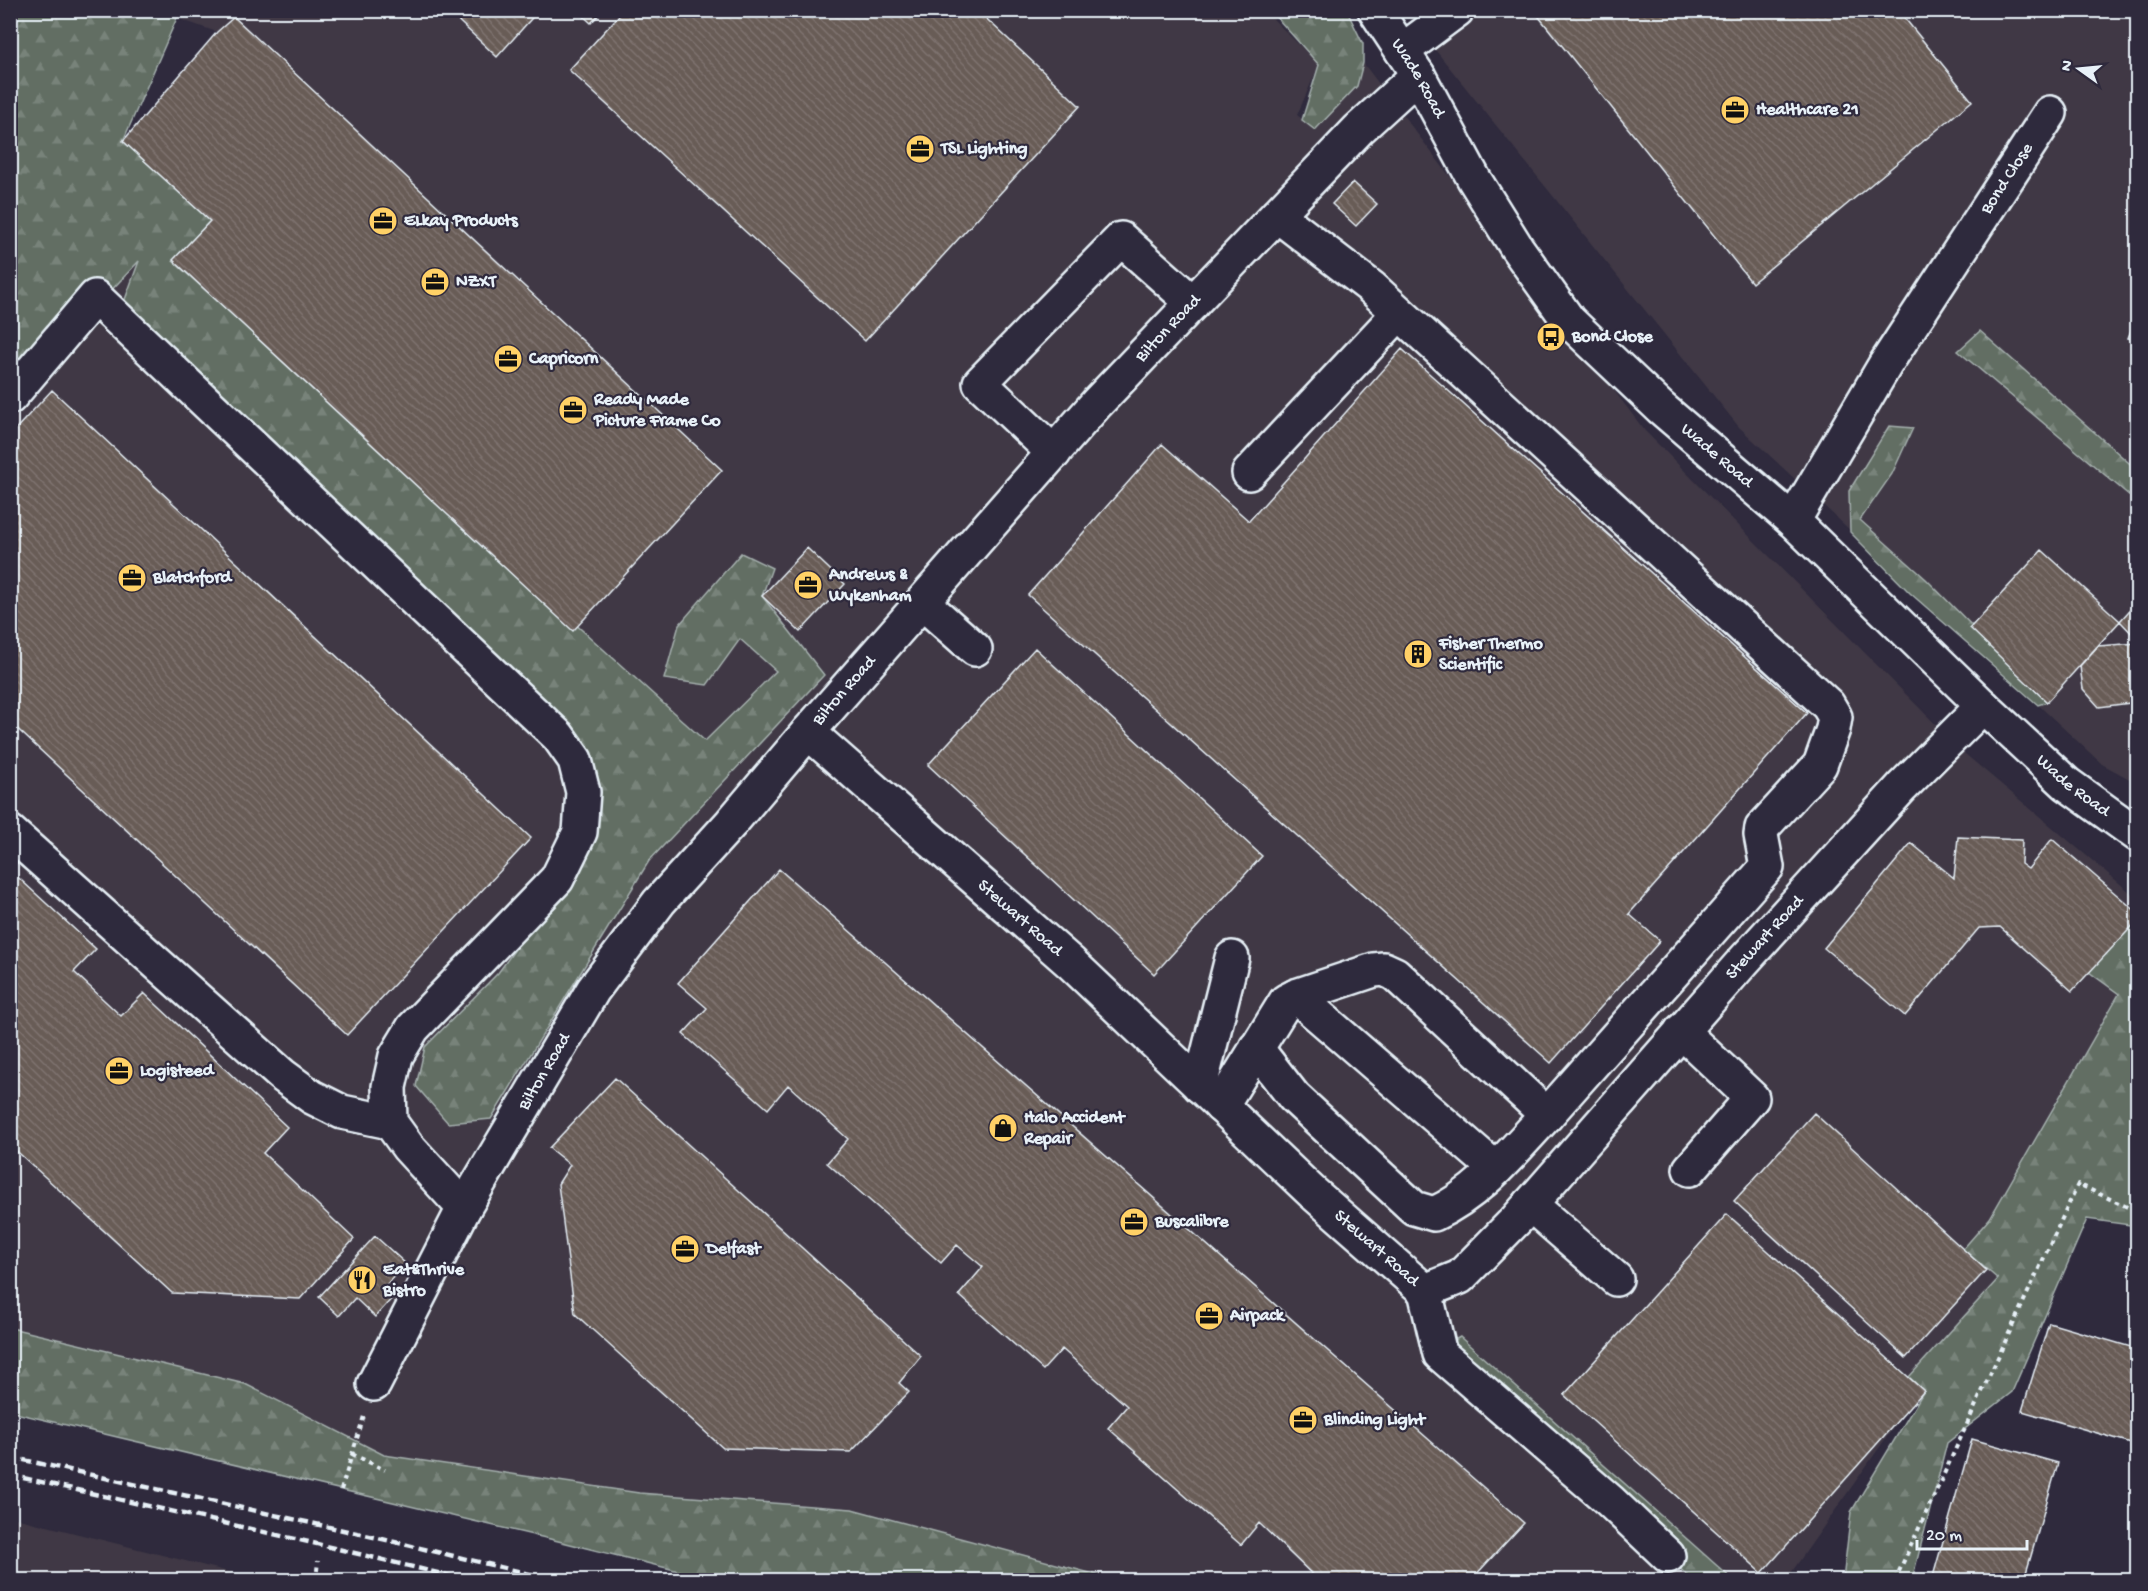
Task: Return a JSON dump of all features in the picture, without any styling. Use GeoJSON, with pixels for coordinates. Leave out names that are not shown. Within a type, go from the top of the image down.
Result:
{"type":"FeatureCollection","features":[{"type":"Feature","properties":{"kind":"street","name":"Wade Road"},"geometry":{"type":"LineString","coordinates":[[1375,10],[1410,63],[1474,179],[1569,321],[1661,408],[1794,521],[1983,706],[2067,784],[2138,835]]}},
{"type":"Feature","properties":{"kind":"street","name":"Bilton Road"},"geometry":{"type":"LineString","coordinates":[[374,1384],[464,1208],[593,990],[659,902],[1098,404],[1359,129],[1410,63],[1457,10]]}},
{"type":"Feature","properties":{"kind":"street","name":"Bond Close"},"geometry":{"type":"LineString","coordinates":[[1794,521],[1885,365],[2050,113]]}},
{"type":"Feature","properties":{"kind":"street"},"geometry":{"type":"LineString","coordinates":[[1256,1048],[1294,1097],[1414,1208],[1434,1214],[1455,1205],[1496,1169],[1546,1115],[1767,867],[1761,835],[1762,828],[1820,765],[1835,717],[1828,705],[1371,287],[1277,215]]}},
{"type":"Feature","properties":{"kind":"street"},"geometry":{"type":"LineString","coordinates":[[1054,453],[980,383],[1121,239],[1193,303]]}},
{"type":"Feature","properties":{"kind":"street"},"geometry":{"type":"LineString","coordinates":[[10,397],[95,297],[558,736],[575,760],[583,792],[580,832],[557,879],[413,1028],[396,1056],[389,1087],[390,1122],[408,1147],[464,1208]]}},
{"type":"Feature","properties":{"kind":"street"},"geometry":{"type":"LineString","coordinates":[[1249,473],[1399,313]]}},
{"type":"Feature","properties":{"kind":"street"},"geometry":{"type":"LineString","coordinates":[[923,603],[975,648]]}},
{"type":"Feature","properties":{"kind":"street","name":"Stewart Road"},"geometry":{"type":"LineString","coordinates":[[808,732],[1071,963],[1312,1192],[1425,1291],[1460,1277],[1530,1204],[1902,787],[1983,706]]}},
{"type":"Feature","properties":{"kind":"street"},"geometry":{"type":"LineString","coordinates":[[10,832],[289,1080],[312,1097],[342,1112],[390,1122]]}},
{"type":"Feature","properties":{"kind":"street"},"geometry":{"type":"LineString","coordinates":[[1210,1096],[1232,958]]}},
{"type":"Feature","properties":{"kind":"street"},"geometry":{"type":"LineString","coordinates":[[1210,1096],[1256,1048],[1286,1001],[1374,970],[1384,969],[1395,974],[1546,1115]]}},
{"type":"Feature","properties":{"kind":"street"},"geometry":{"type":"LineString","coordinates":[[1296,996],[1496,1169]]}},
{"type":"Feature","properties":{"kind":"street"},"geometry":{"type":"LineString","coordinates":[[1682,1031],[1752,1098],[1690,1169]]}},
{"type":"Feature","properties":{"kind":"street"},"geometry":{"type":"LineString","coordinates":[[1530,1204],[1616,1279]]}},
{"type":"Feature","properties":{"kind":"street"},"geometry":{"type":"LineString","coordinates":[[1425,1291],[1440,1354],[1610,1501],[1668,1556]]}},
{"type":"Feature","properties":{"kind":"path"},"geometry":{"type":"LineString","coordinates":[[1895,1581],[2078,1184],[2138,1212]]}},
{"type":"Feature","properties":{"kind":"path"},"geometry":{"type":"LineString","coordinates":[[341,1490],[374,1384]]}},
{"type":"Feature","properties":{"kind":"path"},"geometry":{"type":"LineString","coordinates":[[352,1454],[385,1470]]}},
{"type":"Feature","properties":{"kind":"path"},"geometry":{"type":"LineString","coordinates":[[315,1581],[318,1562]]}},
{"type":"Feature","properties":{"kind":"shaded area"},"geometry":{"type":"Polygon","coordinates":[[[156,11],[1265,11],[1319,65],[1297,115],[1315,129],[1357,86],[1363,63],[1645,431],[1965,754],[2137,898],[2137,1082],[1786,1580],[861,1580],[300,1432],[245,1384],[11,1328],[11,388],[123,141],[217,32],[156,11]]]}},
{"type":"Feature","properties":{"kind":"shaded area"},"geometry":{"type":"Polygon","coordinates":[[[1404,11],[2137,11],[2137,783],[2102,764],[1739,427],[1404,11]]]}},
{"type":"Feature","properties":{"kind":"shaded area"},"geometry":{"type":"Polygon","coordinates":[[[11,1517],[261,1580],[11,1580],[11,1517]]]}},
{"type":"Feature","properties":{"kind":"green space"},"geometry":{"type":"Polygon","coordinates":[[[11,11],[180,11],[123,141],[210,221],[173,261],[705,741],[776,671],[740,639],[707,685],[664,679],[679,625],[741,553],[772,568],[762,596],[824,675],[649,861],[491,1119],[448,1123],[416,1086],[425,1047],[498,973],[581,858],[596,787],[123,305],[139,261],[11,396],[11,11]]]}},
{"type":"Feature","properties":{"kind":"green space"},"geometry":{"type":"Polygon","coordinates":[[[1271,11],[1347,11],[1363,44],[1363,63],[1357,86],[1315,130],[1302,120],[1319,65],[1271,11]]]}},
{"type":"Feature","properties":{"kind":"green space"},"geometry":{"type":"Polygon","coordinates":[[[1980,331],[2137,470],[2137,502],[1958,351],[1980,331]]]}},
{"type":"Feature","properties":{"kind":"green space"},"geometry":{"type":"Polygon","coordinates":[[[1889,426],[1913,428],[1892,474],[1860,520],[1926,579],[2047,702],[2038,705],[1910,593],[1850,532],[1849,491],[1889,426]]]}},
{"type":"Feature","properties":{"kind":"green space"},"geometry":{"type":"Polygon","coordinates":[[[2137,907],[2137,1226],[2087,1219],[2012,1392],[1947,1443],[1912,1580],[1843,1580],[1851,1512],[1924,1391],[1909,1377],[1998,1279],[1963,1249],[1990,1218],[2119,994],[2089,972],[2137,907]]]}},
{"type":"Feature","properties":{"kind":"green space"},"geometry":{"type":"Polygon","coordinates":[[[11,1328],[245,1384],[384,1455],[639,1493],[852,1509],[1116,1580],[715,1580],[11,1412],[11,1328]]]}},
{"type":"Feature","properties":{"kind":"green space"},"geometry":{"type":"Polygon","coordinates":[[[1460,1337],[1733,1580],[1692,1580],[1446,1345],[1460,1337]]]}},
{"type":"Feature","properties":{"kind":"building"},"geometry":{"type":"Polygon","coordinates":[[[447,10],[539,10],[497,57],[447,10]]]}},
{"type":"Feature","properties":{"kind":"building"},"geometry":{"type":"Polygon","coordinates":[[[577,10],[603,10],[591,23],[577,10]]]}},
{"type":"Feature","properties":{"kind":"building"},"geometry":{"type":"Polygon","coordinates":[[[624,10],[977,10],[1080,106],[865,341],[569,70],[624,10]]]}},
{"type":"Feature","properties":{"kind":"building"},"geometry":{"type":"Polygon","coordinates":[[[1537,10],[1898,10],[1972,101],[1752,283],[1535,12],[1537,10]]]}},
{"type":"Feature","properties":{"kind":"building"},"geometry":{"type":"Polygon","coordinates":[[[234,17],[722,470],[573,631],[173,260],[210,221],[123,141],[217,32],[234,17]]]}},
{"type":"Feature","properties":{"kind":"building"},"geometry":{"type":"Polygon","coordinates":[[[1353,182],[1377,204],[1356,226],[1332,204],[1353,182]]]}},
{"type":"Feature","properties":{"kind":"building"},"geometry":{"type":"Polygon","coordinates":[[[2138,313],[2138,341],[2128,338],[2138,313]]]}},
{"type":"Feature","properties":{"kind":"building","name":"Fisher Thermo Scientific"},"geometry":{"type":"Polygon","coordinates":[[[1402,349],[1807,713],[1629,914],[1660,941],[1551,1063],[1028,595],[1162,444],[1249,521],[1402,349]]]}},
{"type":"Feature","properties":{"kind":"building","name":"Blatchford"},"geometry":{"type":"Polygon","coordinates":[[[52,390],[531,838],[347,1035],[10,722],[10,435],[52,390]]]}},
{"type":"Feature","properties":{"kind":"building"},"geometry":{"type":"Polygon","coordinates":[[[807,548],[845,584],[800,632],[762,596],[807,548]]]}},
{"type":"Feature","properties":{"kind":"building"},"geometry":{"type":"Polygon","coordinates":[[[2042,550],[2120,621],[2047,702],[1970,628],[2042,550]]]}},
{"type":"Feature","properties":{"kind":"building"},"geometry":{"type":"Polygon","coordinates":[[[2138,601],[2138,640],[2120,621],[2138,601]]]}},
{"type":"Feature","properties":{"kind":"building"},"geometry":{"type":"Polygon","coordinates":[[[2138,643],[2138,702],[2099,707],[2083,689],[2080,666],[2098,646],[2138,643]]]}},
{"type":"Feature","properties":{"kind":"building"},"geometry":{"type":"Polygon","coordinates":[[[1035,648],[1262,856],[1154,974],[928,765],[1035,648]]]}},
{"type":"Feature","properties":{"kind":"building"},"geometry":{"type":"Polygon","coordinates":[[[1958,837],[2022,840],[2021,864],[2028,869],[2052,839],[2138,913],[2138,920],[2072,991],[2000,927],[1979,928],[1905,1016],[1824,948],[1911,843],[1954,878],[1958,837]]]}},
{"type":"Feature","properties":{"kind":"building"},"geometry":{"type":"Polygon","coordinates":[[[779,869],[1524,1523],[1471,1580],[1318,1580],[1259,1523],[1241,1545],[1108,1428],[1127,1406],[1062,1349],[1043,1370],[959,1295],[983,1267],[957,1245],[941,1263],[827,1163],[848,1139],[788,1085],[768,1109],[683,1034],[707,1008],[678,983],[779,869]]]}},
{"type":"Feature","properties":{"kind":"building","name":"Logisteed"},"geometry":{"type":"Polygon","coordinates":[[[10,870],[96,949],[74,972],[121,1016],[144,993],[287,1127],[263,1153],[354,1239],[300,1299],[172,1293],[10,1145],[10,870]]]}},
{"type":"Feature","properties":{"kind":"building","name":"Delfast"},"geometry":{"type":"Polygon","coordinates":[[[615,1078],[921,1356],[899,1383],[909,1392],[851,1452],[723,1448],[575,1314],[558,1184],[570,1165],[549,1148],[615,1078]]]}},
{"type":"Feature","properties":{"kind":"building"},"geometry":{"type":"Polygon","coordinates":[[[1814,1113],[1986,1270],[1906,1358],[1734,1201],[1814,1113]]]}},
{"type":"Feature","properties":{"kind":"building"},"geometry":{"type":"Polygon","coordinates":[[[1727,1214],[1924,1391],[1762,1573],[1564,1395],[1727,1214]]]}},
{"type":"Feature","properties":{"kind":"building","name":"Eat&Thrive Bistro"},"geometry":{"type":"Polygon","coordinates":[[[375,1236],[406,1264],[385,1286],[395,1295],[375,1317],[355,1298],[339,1316],[319,1297],[375,1236]]]}},
{"type":"Feature","properties":{"kind":"building"},"geometry":{"type":"Polygon","coordinates":[[[2049,1323],[2138,1349],[2138,1445],[2022,1411],[2049,1323]]]}},
{"type":"Feature","properties":{"kind":"building"},"geometry":{"type":"Polygon","coordinates":[[[1972,1439],[2058,1463],[2024,1580],[1932,1580],[1972,1439]]]}},
{"type":"Feature","properties":{"kind":"railway"},"geometry":{"type":"LineString","coordinates":[[10,1457],[361,1534],[555,1580]]}},
{"type":"Feature","properties":{"kind":"railway"},"geometry":{"type":"LineString","coordinates":[[10,1475],[467,1580]]}},
{"type":"Feature","properties":{"kind":"place","name":"Healthcare 21"},"geometry":{"type":"Point","coordinates":[1735,110]}},
{"type":"Feature","properties":{"kind":"place","name":"TSL Lighting"},"geometry":{"type":"Point","coordinates":[920,149]}},
{"type":"Feature","properties":{"kind":"place","name":"ELkay Products"},"geometry":{"type":"Point","coordinates":[383,221]}},
{"type":"Feature","properties":{"kind":"place","name":"NZXT"},"geometry":{"type":"Point","coordinates":[435,282]}},
{"type":"Feature","properties":{"kind":"place","name":"Bond Close"},"geometry":{"type":"Point","coordinates":[1551,337]}},
{"type":"Feature","properties":{"kind":"place","name":"Capricorn"},"geometry":{"type":"Point","coordinates":[508,359]}},
{"type":"Feature","properties":{"kind":"place","name":"Ready Made Picture Frame Co"},"geometry":{"type":"Point","coordinates":[573,410]}},
{"type":"Feature","properties":{"kind":"place","name":"Blatchford"},"geometry":{"type":"Point","coordinates":[132,578]}},
{"type":"Feature","properties":{"kind":"place","name":"Andrews & Wykenham"},"geometry":{"type":"Point","coordinates":[808,585]}},
{"type":"Feature","properties":{"kind":"place","name":"Fisher Thermo Scientific"},"geometry":{"type":"Point","coordinates":[1418,654]}},
{"type":"Feature","properties":{"kind":"place","name":"Logisteed"},"geometry":{"type":"Point","coordinates":[119,1071]}},
{"type":"Feature","properties":{"kind":"place","name":"Halo Accident Repair"},"geometry":{"type":"Point","coordinates":[1003,1128]}},
{"type":"Feature","properties":{"kind":"place","name":"Buscalibre"},"geometry":{"type":"Point","coordinates":[1134,1222]}},
{"type":"Feature","properties":{"kind":"place","name":"Delfast"},"geometry":{"type":"Point","coordinates":[685,1249]}},
{"type":"Feature","properties":{"kind":"place","name":"Eat&Thrive Bistro"},"geometry":{"type":"Point","coordinates":[362,1280]}},
{"type":"Feature","properties":{"kind":"place","name":"Airpack"},"geometry":{"type":"Point","coordinates":[1209,1316]}},
{"type":"Feature","properties":{"kind":"place","name":"Blinding Light"},"geometry":{"type":"Point","coordinates":[1303,1420]}}]}
